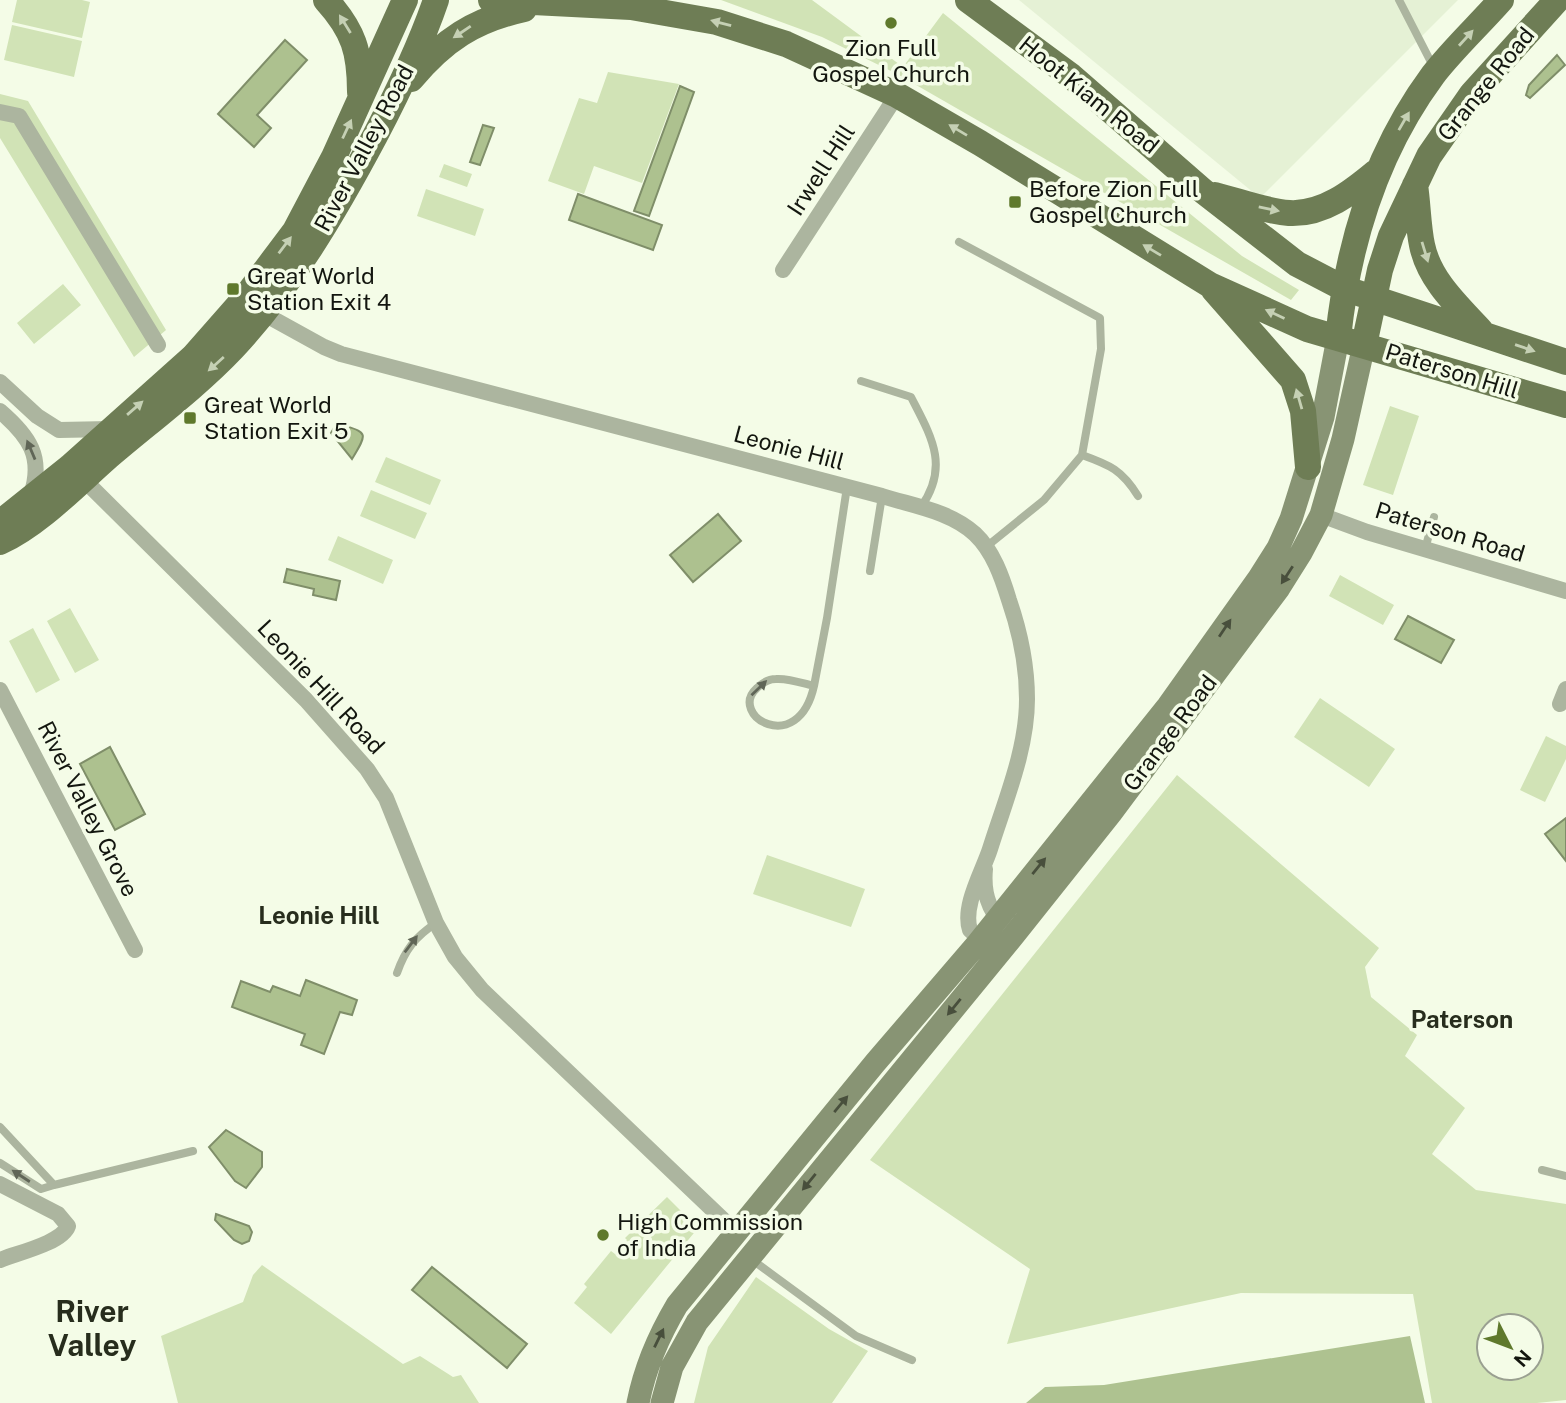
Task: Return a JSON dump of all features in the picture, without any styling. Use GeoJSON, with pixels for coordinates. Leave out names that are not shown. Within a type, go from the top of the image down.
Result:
{"type":"FeatureCollection","features":[{"type":"Feature","properties":{"kind":"main road"},"geometry":{"type":"LineString","coordinates":[[326,0],[341,16],[352,36],[360,60],[360,101]]}},
{"type":"Feature","properties":{"kind":"main road","name":"River Valley Road"},"geometry":{"type":"LineString","coordinates":[[0,523],[30,498],[76,473],[216,364],[253,307],[295,231],[360,101],[405,0]]}},
{"type":"Feature","properties":{"kind":"main road","name":"River Valley Road"},"geometry":{"type":"LineString","coordinates":[[0,542],[42,514],[111,428],[299,267],[358,169],[429,22],[436,0]]}},
{"type":"Feature","properties":{"kind":"main road"},"geometry":{"type":"LineString","coordinates":[[491,0],[631,7],[717,22],[786,44],[897,95],[1210,285],[1293,380],[1303,411],[1308,467]]}},
{"type":"Feature","properties":{"kind":"main road","name":"Hoot Kiam Road"},"geometry":{"type":"LineString","coordinates":[[968,0],[1071,76],[1203,191],[1297,264],[1343,288]]}},
{"type":"Feature","properties":{"kind":"main road","name":"Grange Road"},"geometry":{"type":"LineString","coordinates":[[638,1403],[646,1366],[677,1305],[736,1232],[988,947],[1014,935],[1111,813],[1245,634],[1301,553],[1321,515],[1343,439],[1351,341],[1343,288],[1364,209],[1403,122],[1434,75],[1501,0]]}},
{"type":"Feature","properties":{"kind":"main road","name":"Grange Road"},"geometry":{"type":"LineString","coordinates":[[662,1403],[672,1367],[697,1322],[988,947],[997,919],[1208,654],[1278,548],[1291,519],[1323,417],[1351,341],[1374,298],[1391,236],[1429,156],[1472,94],[1557,0]]}},
{"type":"Feature","properties":{"kind":"main road"},"geometry":{"type":"LineString","coordinates":[[392,102],[428,59],[457,34],[474,24],[504,13],[549,3]]}},
{"type":"Feature","properties":{"kind":"main road"},"geometry":{"type":"LineString","coordinates":[[1434,75],[1442,92],[1448,97],[1458,99],[1472,94]]}},
{"type":"Feature","properties":{"kind":"main road"},"geometry":{"type":"LineString","coordinates":[[1203,191],[1290,213],[1320,208],[1351,193],[1381,167]]}},
{"type":"Feature","properties":{"kind":"main road"},"geometry":{"type":"LineString","coordinates":[[1415,185],[1422,245],[1428,263],[1444,291],[1483,333]]}},
{"type":"Feature","properties":{"kind":"main road","name":"Paterson Hill"},"geometry":{"type":"LineString","coordinates":[[1210,285],[1307,329],[1566,405]]}},
{"type":"Feature","properties":{"kind":"main road","name":"Paterson Hill"},"geometry":{"type":"LineString","coordinates":[[1343,288],[1566,362]]}},
{"type":"Feature","properties":{"kind":"street","name":"Irwell Hill"},"geometry":{"type":"LineString","coordinates":[[783,270],[897,95]]}},
{"type":"Feature","properties":{"kind":"street"},"geometry":{"type":"LineString","coordinates":[[0,112],[19,116],[158,345]]}},
{"type":"Feature","properties":{"kind":"street","name":"Leonie Hill"},"geometry":{"type":"LineString","coordinates":[[253,307],[324,347],[375,364],[882,496],[953,519],[974,534],[986,547],[1001,574],[1026,666],[1027,701],[1023,742],[986,860],[976,882],[968,923],[972,933],[988,947]]}},
{"type":"Feature","properties":{"kind":"street"},"geometry":{"type":"LineString","coordinates":[[0,382],[37,416],[59,430],[111,428]]}},
{"type":"Feature","properties":{"kind":"street"},"geometry":{"type":"LineString","coordinates":[[0,411],[15,424],[34,450],[37,476],[30,498]]}},
{"type":"Feature","properties":{"kind":"street","name":"Leonie Hill Road"},"geometry":{"type":"LineString","coordinates":[[76,473],[313,708],[367,769],[386,798],[436,923],[455,957],[482,990],[736,1232]]}},
{"type":"Feature","properties":{"kind":"street","name":"Paterson Road"},"geometry":{"type":"LineString","coordinates":[[1321,515],[1566,591]]}},
{"type":"Feature","properties":{"kind":"street","name":"River Valley Grove"},"geometry":{"type":"LineString","coordinates":[[0,690],[135,950]]}},
{"type":"Feature","properties":{"kind":"street","name":"Leonie Hill"},"geometry":{"type":"LineString","coordinates":[[986,860],[984,883],[989,905],[997,919],[1014,935]]}},
{"type":"Feature","properties":{"kind":"street"},"geometry":{"type":"LineString","coordinates":[[0,1184],[58,1214],[68,1226],[65,1234],[55,1240],[0,1260]]}},
{"type":"Feature","properties":{"kind":"lane"},"geometry":{"type":"LineString","coordinates":[[1399,0],[1434,75]]}},
{"type":"Feature","properties":{"kind":"lane"},"geometry":{"type":"LineString","coordinates":[[959,242],[1100,318],[1101,349],[1082,455],[1044,500],[986,547]]}},
{"type":"Feature","properties":{"kind":"lane"},"geometry":{"type":"LineString","coordinates":[[861,381],[911,397],[930,434],[937,459],[933,487],[920,507]]}},
{"type":"Feature","properties":{"kind":"lane"},"geometry":{"type":"LineString","coordinates":[[1082,455],[1112,466],[1128,480],[1138,496]]}},
{"type":"Feature","properties":{"kind":"lane"},"geometry":{"type":"LineString","coordinates":[[814,686],[777,678],[767,680],[754,690],[750,698],[750,709],[770,726],[781,727],[793,721],[804,710],[814,686],[827,618],[846,487]]}},
{"type":"Feature","properties":{"kind":"lane"},"geometry":{"type":"LineString","coordinates":[[870,571],[882,496]]}},
{"type":"Feature","properties":{"kind":"lane"},"geometry":{"type":"LineString","coordinates":[[1425,549],[1434,517]]}},
{"type":"Feature","properties":{"kind":"lane"},"geometry":{"type":"LineString","coordinates":[[397,973],[404,953],[418,935],[436,923]]}},
{"type":"Feature","properties":{"kind":"lane"},"geometry":{"type":"LineString","coordinates":[[0,1127],[54,1185]]}},
{"type":"Feature","properties":{"kind":"lane"},"geometry":{"type":"LineString","coordinates":[[0,1163],[41,1189],[193,1150]]}},
{"type":"Feature","properties":{"kind":"lane"},"geometry":{"type":"LineString","coordinates":[[1542,1170],[1566,1176]]}},
{"type":"Feature","properties":{"kind":"lane"},"geometry":{"type":"LineString","coordinates":[[749,1257],[856,1336],[912,1360]]}},
{"type":"Feature","properties":{"kind":"shaded area"},"geometry":{"type":"Polygon","coordinates":[[[17,0],[90,2],[82,38],[12,22],[17,0]]]}},
{"type":"Feature","properties":{"kind":"shaded area"},"geometry":{"type":"Polygon","coordinates":[[[721,0],[812,0],[903,67],[943,13],[1242,256],[1299,290],[1291,300],[897,74],[822,37],[721,0]]]}},
{"type":"Feature","properties":{"kind":"shaded area"},"geometry":{"type":"Polygon","coordinates":[[[1019,0],[1458,0],[1260,198],[1019,0]]]}},
{"type":"Feature","properties":{"kind":"shaded area"},"geometry":{"type":"Polygon","coordinates":[[[12,25],[82,41],[74,77],[4,60],[12,25]]]}},
{"type":"Feature","properties":{"kind":"shaded area"},"geometry":{"type":"Polygon","coordinates":[[[285,40],[307,60],[257,115],[271,128],[254,147],[218,114],[285,40]]]}},
{"type":"Feature","properties":{"kind":"shaded area"},"geometry":{"type":"Polygon","coordinates":[[[1557,55],[1565,65],[1530,98],[1526,95],[1529,85],[1557,55]]]}},
{"type":"Feature","properties":{"kind":"shaded area"},"geometry":{"type":"Polygon","coordinates":[[[608,72],[679,84],[642,183],[594,166],[584,194],[548,181],[579,98],[597,103],[608,72]]]}},
{"type":"Feature","properties":{"kind":"shaded area"},"geometry":{"type":"Polygon","coordinates":[[[680,86],[694,92],[649,216],[634,211],[680,86]]]}},
{"type":"Feature","properties":{"kind":"shaded area"},"geometry":{"type":"Polygon","coordinates":[[[0,94],[28,101],[166,330],[134,357],[0,138],[0,94]]]}},
{"type":"Feature","properties":{"kind":"shaded area"},"geometry":{"type":"Polygon","coordinates":[[[483,125],[494,128],[480,165],[470,162],[483,125]]]}},
{"type":"Feature","properties":{"kind":"shaded area"},"geometry":{"type":"Polygon","coordinates":[[[444,164],[472,174],[467,187],[439,177],[444,164]]]}},
{"type":"Feature","properties":{"kind":"shaded area"},"geometry":{"type":"Polygon","coordinates":[[[426,189],[484,209],[475,236],[417,216],[426,189]]]}},
{"type":"Feature","properties":{"kind":"shaded area"},"geometry":{"type":"Polygon","coordinates":[[[578,194],[662,225],[653,250],[569,220],[578,194]]]}},
{"type":"Feature","properties":{"kind":"shaded area"},"geometry":{"type":"Polygon","coordinates":[[[63,284],[81,305],[34,344],[17,323],[63,284]]]}},
{"type":"Feature","properties":{"kind":"shaded area"},"geometry":{"type":"Polygon","coordinates":[[[1390,406],[1419,416],[1393,495],[1363,485],[1390,406]]]}},
{"type":"Feature","properties":{"kind":"shaded area"},"geometry":{"type":"Polygon","coordinates":[[[337,423],[362,434],[361,443],[352,459],[331,433],[337,423]]]}},
{"type":"Feature","properties":{"kind":"shaded area"},"geometry":{"type":"Polygon","coordinates":[[[386,457],[441,480],[430,505],[375,482],[386,457]]]}},
{"type":"Feature","properties":{"kind":"shaded area"},"geometry":{"type":"Polygon","coordinates":[[[371,490],[427,513],[415,539],[360,516],[371,490]]]}},
{"type":"Feature","properties":{"kind":"shaded area"},"geometry":{"type":"Polygon","coordinates":[[[718,514],[741,541],[693,582],[670,555],[718,514]]]}},
{"type":"Feature","properties":{"kind":"shaded area"},"geometry":{"type":"Polygon","coordinates":[[[338,536],[393,560],[383,584],[328,560],[338,536]]]}},
{"type":"Feature","properties":{"kind":"shaded area"},"geometry":{"type":"Polygon","coordinates":[[[287,569],[340,581],[336,600],[313,595],[314,589],[284,582],[287,569]]]}},
{"type":"Feature","properties":{"kind":"shaded area"},"geometry":{"type":"Polygon","coordinates":[[[1340,575],[1394,605],[1383,625],[1329,596],[1340,575]]]}},
{"type":"Feature","properties":{"kind":"shaded area"},"geometry":{"type":"Polygon","coordinates":[[[70,608],[99,660],[75,673],[47,621],[70,608]]]}},
{"type":"Feature","properties":{"kind":"shaded area"},"geometry":{"type":"Polygon","coordinates":[[[1408,616],[1454,640],[1441,663],[1395,639],[1408,616]]]}},
{"type":"Feature","properties":{"kind":"shaded area"},"geometry":{"type":"Polygon","coordinates":[[[33,628],[60,680],[36,693],[9,641],[33,628]]]}},
{"type":"Feature","properties":{"kind":"shaded area"},"geometry":{"type":"Polygon","coordinates":[[[1320,698],[1395,749],[1369,787],[1294,737],[1320,698]]]}},
{"type":"Feature","properties":{"kind":"shaded area"},"geometry":{"type":"Polygon","coordinates":[[[1546,736],[1566,746],[1566,759],[1545,802],[1520,790],[1546,736]]]}},
{"type":"Feature","properties":{"kind":"shaded area"},"geometry":{"type":"Polygon","coordinates":[[[110,747],[145,814],[115,830],[80,764],[110,747]]]}},
{"type":"Feature","properties":{"kind":"shaded area"},"geometry":{"type":"Polygon","coordinates":[[[1177,775],[1379,948],[1365,967],[1371,997],[1417,1035],[1405,1056],[1465,1108],[1432,1154],[1476,1190],[1566,1204],[1566,1400],[1537,1403],[1432,1403],[1413,1294],[1241,1293],[1007,1344],[1030,1269],[870,1160],[1177,775]]]}},
{"type":"Feature","properties":{"kind":"shaded area"},"geometry":{"type":"Polygon","coordinates":[[[1566,818],[1566,861],[1545,834],[1566,818]]]}},
{"type":"Feature","properties":{"kind":"shaded area"},"geometry":{"type":"Polygon","coordinates":[[[767,855],[865,889],[851,927],[753,894],[767,855]]]}},
{"type":"Feature","properties":{"kind":"shaded area"},"geometry":{"type":"Polygon","coordinates":[[[306,980],[357,1000],[352,1015],[340,1012],[324,1054],[301,1045],[305,1034],[232,1007],[241,981],[270,992],[273,986],[300,996],[306,980]]]}},
{"type":"Feature","properties":{"kind":"shaded area"},"geometry":{"type":"Polygon","coordinates":[[[226,1130],[262,1152],[262,1167],[246,1188],[235,1181],[209,1147],[226,1130]]]}},
{"type":"Feature","properties":{"kind":"shaded area"},"geometry":{"type":"Polygon","coordinates":[[[667,1197],[698,1228],[611,1334],[574,1303],[587,1287],[584,1284],[611,1251],[615,1254],[627,1240],[625,1238],[667,1197]]]}},
{"type":"Feature","properties":{"kind":"shaded area"},"geometry":{"type":"Polygon","coordinates":[[[216,1214],[249,1226],[252,1232],[249,1241],[242,1244],[234,1240],[215,1220],[216,1214]]]}},
{"type":"Feature","properties":{"kind":"shaded area"},"geometry":{"type":"Polygon","coordinates":[[[262,1265],[403,1364],[420,1356],[453,1377],[461,1375],[479,1403],[178,1403],[161,1336],[243,1302],[253,1275],[262,1265]]]}},
{"type":"Feature","properties":{"kind":"shaded area"},"geometry":{"type":"Polygon","coordinates":[[[432,1267],[527,1344],[507,1368],[412,1290],[432,1267]]]}},
{"type":"Feature","properties":{"kind":"shaded area"},"geometry":{"type":"Polygon","coordinates":[[[756,1277],[829,1329],[868,1351],[832,1403],[694,1403],[708,1347],[756,1277]]]}},
{"type":"Feature","properties":{"kind":"shaded area"},"geometry":{"type":"Polygon","coordinates":[[[1410,1336],[1425,1403],[1026,1403],[1045,1387],[1104,1385],[1410,1336]]]}},
{"type":"Feature","properties":{"kind":"place","name":"Zion Full Gospel Church"},"geometry":{"type":"Point","coordinates":[891,23]}},
{"type":"Feature","properties":{"kind":"place","name":"Before Zion Full Gospel Church"},"geometry":{"type":"Point","coordinates":[1015,202]}},
{"type":"Feature","properties":{"kind":"place","name":"Great World Station Exit 4"},"geometry":{"type":"Point","coordinates":[233,289]}},
{"type":"Feature","properties":{"kind":"place","name":"Great World Station Exit 5"},"geometry":{"type":"Point","coordinates":[190,418]}},
{"type":"Feature","properties":{"kind":"place","name":"High Commission of India"},"geometry":{"type":"Point","coordinates":[603,1235]}},
{"type":"Feature","properties":{"kind":"district","name":"Leonie Hill"},"geometry":{"type":"Point","coordinates":[319,916]}},
{"type":"Feature","properties":{"kind":"district","name":"Paterson"},"geometry":{"type":"Point","coordinates":[1462,1020]}},
{"type":"Feature","properties":{"kind":"district","name":"River Valley"},"geometry":{"type":"Point","coordinates":[92,1329]}}]}
